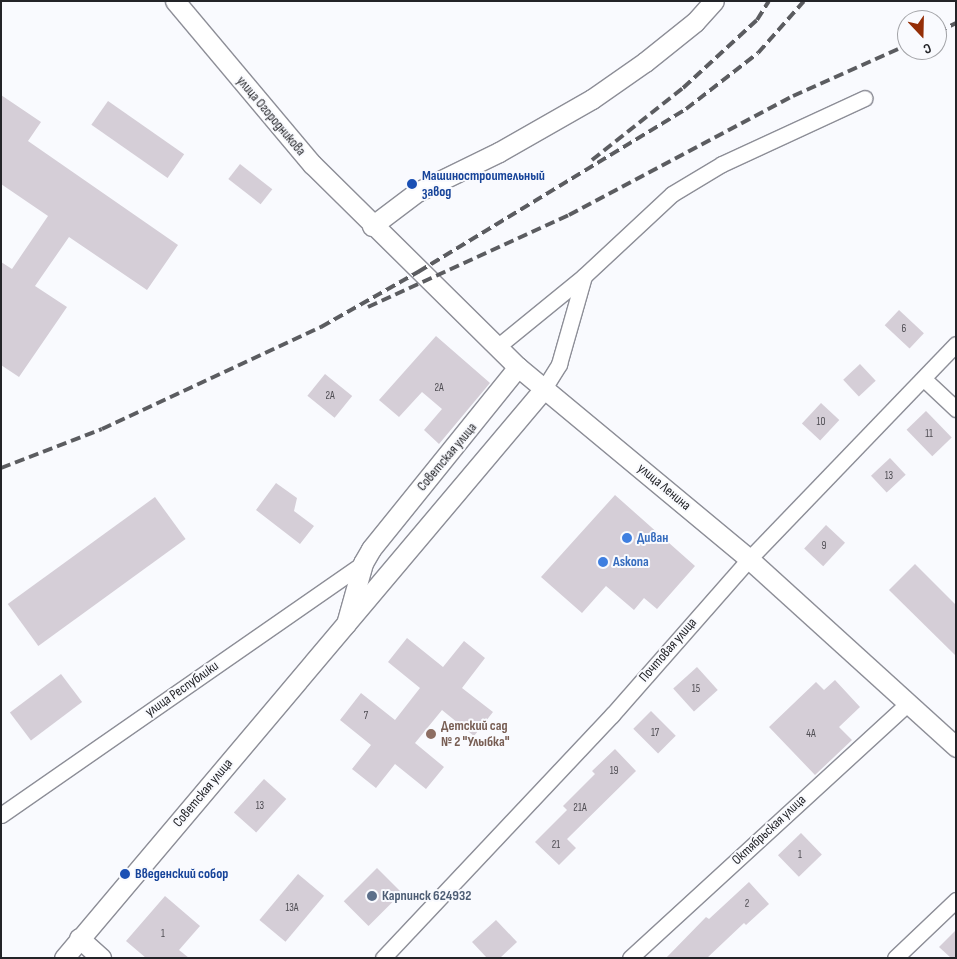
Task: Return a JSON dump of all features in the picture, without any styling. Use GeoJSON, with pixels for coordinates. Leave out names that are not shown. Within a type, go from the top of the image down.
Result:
{"type":"FeatureCollection","features":[{"type":"Feature","properties":{"kind":"street","name":"улица Огородникова"},"geometry":{"type":"LineString","coordinates":[[175,1],[312,164],[372,226]]}},
{"type":"Feature","properties":{"kind":"street"},"geometry":{"type":"LineString","coordinates":[[372,226],[417,192],[506,148],[592,99],[645,62],[695,22],[714,1]]}},
{"type":"Feature","properties":{"kind":"street"},"geometry":{"type":"LineString","coordinates":[[497,347],[584,276],[672,194],[722,164],[865,98]]}},
{"type":"Feature","properties":{"kind":"street","name":"улица Ленина"},"geometry":{"type":"LineString","coordinates":[[372,226],[518,367],[749,559],[956,748]]}},
{"type":"Feature","properties":{"kind":"street"},"geometry":{"type":"LineString","coordinates":[[544,390],[559,364],[584,276]]}},
{"type":"Feature","properties":{"kind":"street","name":"Почтовая улица"},"geometry":{"type":"LineString","coordinates":[[383,958],[612,715],[749,559],[956,344]]}},
{"type":"Feature","properties":{"kind":"street","name":"Советская улица"},"geometry":{"type":"LineString","coordinates":[[344,630],[363,563],[518,367]]}},
{"type":"Feature","properties":{"kind":"street"},"geometry":{"type":"LineString","coordinates":[[924,379],[956,409]]}},
{"type":"Feature","properties":{"kind":"street","name":"Советская улица"},"geometry":{"type":"LineString","coordinates":[[64,958],[79,938],[344,630],[544,390]]}},
{"type":"Feature","properties":{"kind":"street","name":"улица Республики"},"geometry":{"type":"LineString","coordinates":[[1,815],[363,563]]}},
{"type":"Feature","properties":{"kind":"street","name":"Октябрьская улица"},"geometry":{"type":"LineString","coordinates":[[630,958],[908,703]]}},
{"type":"Feature","properties":{"kind":"street"},"geometry":{"type":"LineString","coordinates":[[895,958],[956,900]]}},
{"type":"Feature","properties":{"kind":"street"},"geometry":{"type":"LineString","coordinates":[[79,938],[101,958]]}},
{"type":"Feature","properties":{"kind":"building"},"geometry":{"type":"Polygon","coordinates":[[[1,95],[41,122],[28,141],[178,245],[147,290],[69,237],[35,286],[67,307],[19,377],[1,365],[1,262],[12,269],[48,216],[1,184],[1,95]]]}},
{"type":"Feature","properties":{"kind":"building"},"geometry":{"type":"Polygon","coordinates":[[[108,101],[184,154],[168,178],[91,125],[108,101]]]}},
{"type":"Feature","properties":{"kind":"building"},"geometry":{"type":"Polygon","coordinates":[[[240,164],[272,189],[261,204],[228,179],[240,164]]]}},
{"type":"Feature","properties":{"kind":"building"},"geometry":{"type":"Polygon","coordinates":[[[899,310],[924,333],[910,349],[885,325],[899,310]]]}},
{"type":"Feature","properties":{"kind":"building"},"geometry":{"type":"Polygon","coordinates":[[[436,336],[490,383],[439,444],[424,430],[442,409],[422,392],[399,417],[379,400],[436,336]]]}},
{"type":"Feature","properties":{"kind":"building"},"geometry":{"type":"Polygon","coordinates":[[[860,364],[876,381],[859,397],[843,380],[860,364]]]}},
{"type":"Feature","properties":{"kind":"building"},"geometry":{"type":"Polygon","coordinates":[[[325,374],[352,396],[335,418],[307,396],[325,374]]]}},
{"type":"Feature","properties":{"kind":"building"},"geometry":{"type":"Polygon","coordinates":[[[821,403],[839,420],[820,441],[802,423],[821,403]]]}},
{"type":"Feature","properties":{"kind":"building"},"geometry":{"type":"Polygon","coordinates":[[[926,411],[952,438],[932,456],[907,430],[926,411]]]}},
{"type":"Feature","properties":{"kind":"building"},"geometry":{"type":"Polygon","coordinates":[[[890,458],[906,475],[887,493],[871,476],[890,458]]]}},
{"type":"Feature","properties":{"kind":"building"},"geometry":{"type":"Polygon","coordinates":[[[276,483],[297,498],[294,511],[314,526],[300,544],[256,510],[276,483]]]}},
{"type":"Feature","properties":{"kind":"building"},"geometry":{"type":"Polygon","coordinates":[[[615,495],[695,566],[657,609],[644,598],[634,610],[606,586],[582,613],[541,577],[615,495]]]}},
{"type":"Feature","properties":{"kind":"building"},"geometry":{"type":"Polygon","coordinates":[[[155,497],[186,539],[38,646],[8,604],[155,497]]]}},
{"type":"Feature","properties":{"kind":"building"},"geometry":{"type":"Polygon","coordinates":[[[826,525],[845,543],[823,566],[804,548],[826,525]]]}},
{"type":"Feature","properties":{"kind":"building"},"geometry":{"type":"Polygon","coordinates":[[[915,564],[956,605],[956,656],[889,590],[915,564]]]}},
{"type":"Feature","properties":{"kind":"building"},"geometry":{"type":"Polygon","coordinates":[[[407,638],[443,667],[464,641],[485,658],[462,688],[493,712],[474,736],[442,710],[415,743],[444,767],[426,789],[395,764],[376,788],[352,769],[371,745],[340,720],[361,693],[395,720],[420,688],[388,662],[407,638]]]}},
{"type":"Feature","properties":{"kind":"building"},"geometry":{"type":"Polygon","coordinates":[[[697,667],[718,690],[694,711],[673,688],[697,667]]]}},
{"type":"Feature","properties":{"kind":"building"},"geometry":{"type":"Polygon","coordinates":[[[61,674],[82,702],[31,740],[10,713],[61,674]]]}},
{"type":"Feature","properties":{"kind":"building"},"geometry":{"type":"Polygon","coordinates":[[[835,680],[860,707],[839,727],[852,740],[815,775],[769,727],[816,682],[824,690],[835,680]]]}},
{"type":"Feature","properties":{"kind":"building"},"geometry":{"type":"Polygon","coordinates":[[[651,711],[676,736],[658,753],[633,729],[651,711]]]}},
{"type":"Feature","properties":{"kind":"building"},"geometry":{"type":"Polygon","coordinates":[[[615,749],[636,771],[567,839],[576,848],[559,865],[535,842],[567,810],[563,806],[595,774],[592,771],[615,749]]]}},
{"type":"Feature","properties":{"kind":"building"},"geometry":{"type":"Polygon","coordinates":[[[264,779],[286,799],[256,833],[234,812],[264,779]]]}},
{"type":"Feature","properties":{"kind":"building"},"geometry":{"type":"Polygon","coordinates":[[[801,833],[822,855],[799,877],[778,855],[801,833]]]}},
{"type":"Feature","properties":{"kind":"building"},"geometry":{"type":"Polygon","coordinates":[[[377,868],[402,893],[369,926],[344,901],[377,868]]]}},
{"type":"Feature","properties":{"kind":"building"},"geometry":{"type":"Polygon","coordinates":[[[298,874],[324,896],[285,942],[259,920],[298,874]]]}},
{"type":"Feature","properties":{"kind":"building"},"geometry":{"type":"Polygon","coordinates":[[[749,882],[769,904],[746,925],[744,923],[707,958],[666,958],[706,917],[709,919],[749,882]]]}},
{"type":"Feature","properties":{"kind":"building"},"geometry":{"type":"Polygon","coordinates":[[[165,896],[200,926],[179,950],[189,958],[146,958],[126,941],[165,896]]]}},
{"type":"Feature","properties":{"kind":"building"},"geometry":{"type":"Polygon","coordinates":[[[496,920],[517,942],[500,958],[487,958],[472,942],[496,920]]]}},
{"type":"Feature","properties":{"kind":"building"},"geometry":{"type":"Polygon","coordinates":[[[956,930],[956,958],[951,958],[939,947],[956,930]]]}},
{"type":"Feature","properties":{"kind":"railway"},"geometry":{"type":"LineString","coordinates":[[592,160],[683,88],[757,20],[769,1]]}},
{"type":"Feature","properties":{"kind":"railway"},"geometry":{"type":"LineString","coordinates":[[1,468],[102,429],[321,327],[418,272],[686,109],[758,53],[804,1]]}},
{"type":"Feature","properties":{"kind":"railway"},"geometry":{"type":"LineString","coordinates":[[947,27],[956,23]]}},
{"type":"Feature","properties":{"kind":"railway"},"geometry":{"type":"LineString","coordinates":[[368,307],[569,215],[793,96],[897,49]]}},
{"type":"Feature","properties":{"kind":"place","name":"Машиностроительный завод"},"geometry":{"type":"Point","coordinates":[412,184]}},
{"type":"Feature","properties":{"kind":"place","name":"Диван"},"geometry":{"type":"Point","coordinates":[627,538]}},
{"type":"Feature","properties":{"kind":"place","name":"Askona"},"geometry":{"type":"Point","coordinates":[603,562]}},
{"type":"Feature","properties":{"kind":"place","name":"Детский сад № 2 \"Улыбка\""},"geometry":{"type":"Point","coordinates":[431,734]}},
{"type":"Feature","properties":{"kind":"place","name":"Введенский собор"},"geometry":{"type":"Point","coordinates":[125,874]}},
{"type":"Feature","properties":{"kind":"place","name":"Карпинск 624932"},"geometry":{"type":"Point","coordinates":[372,896]}}]}
